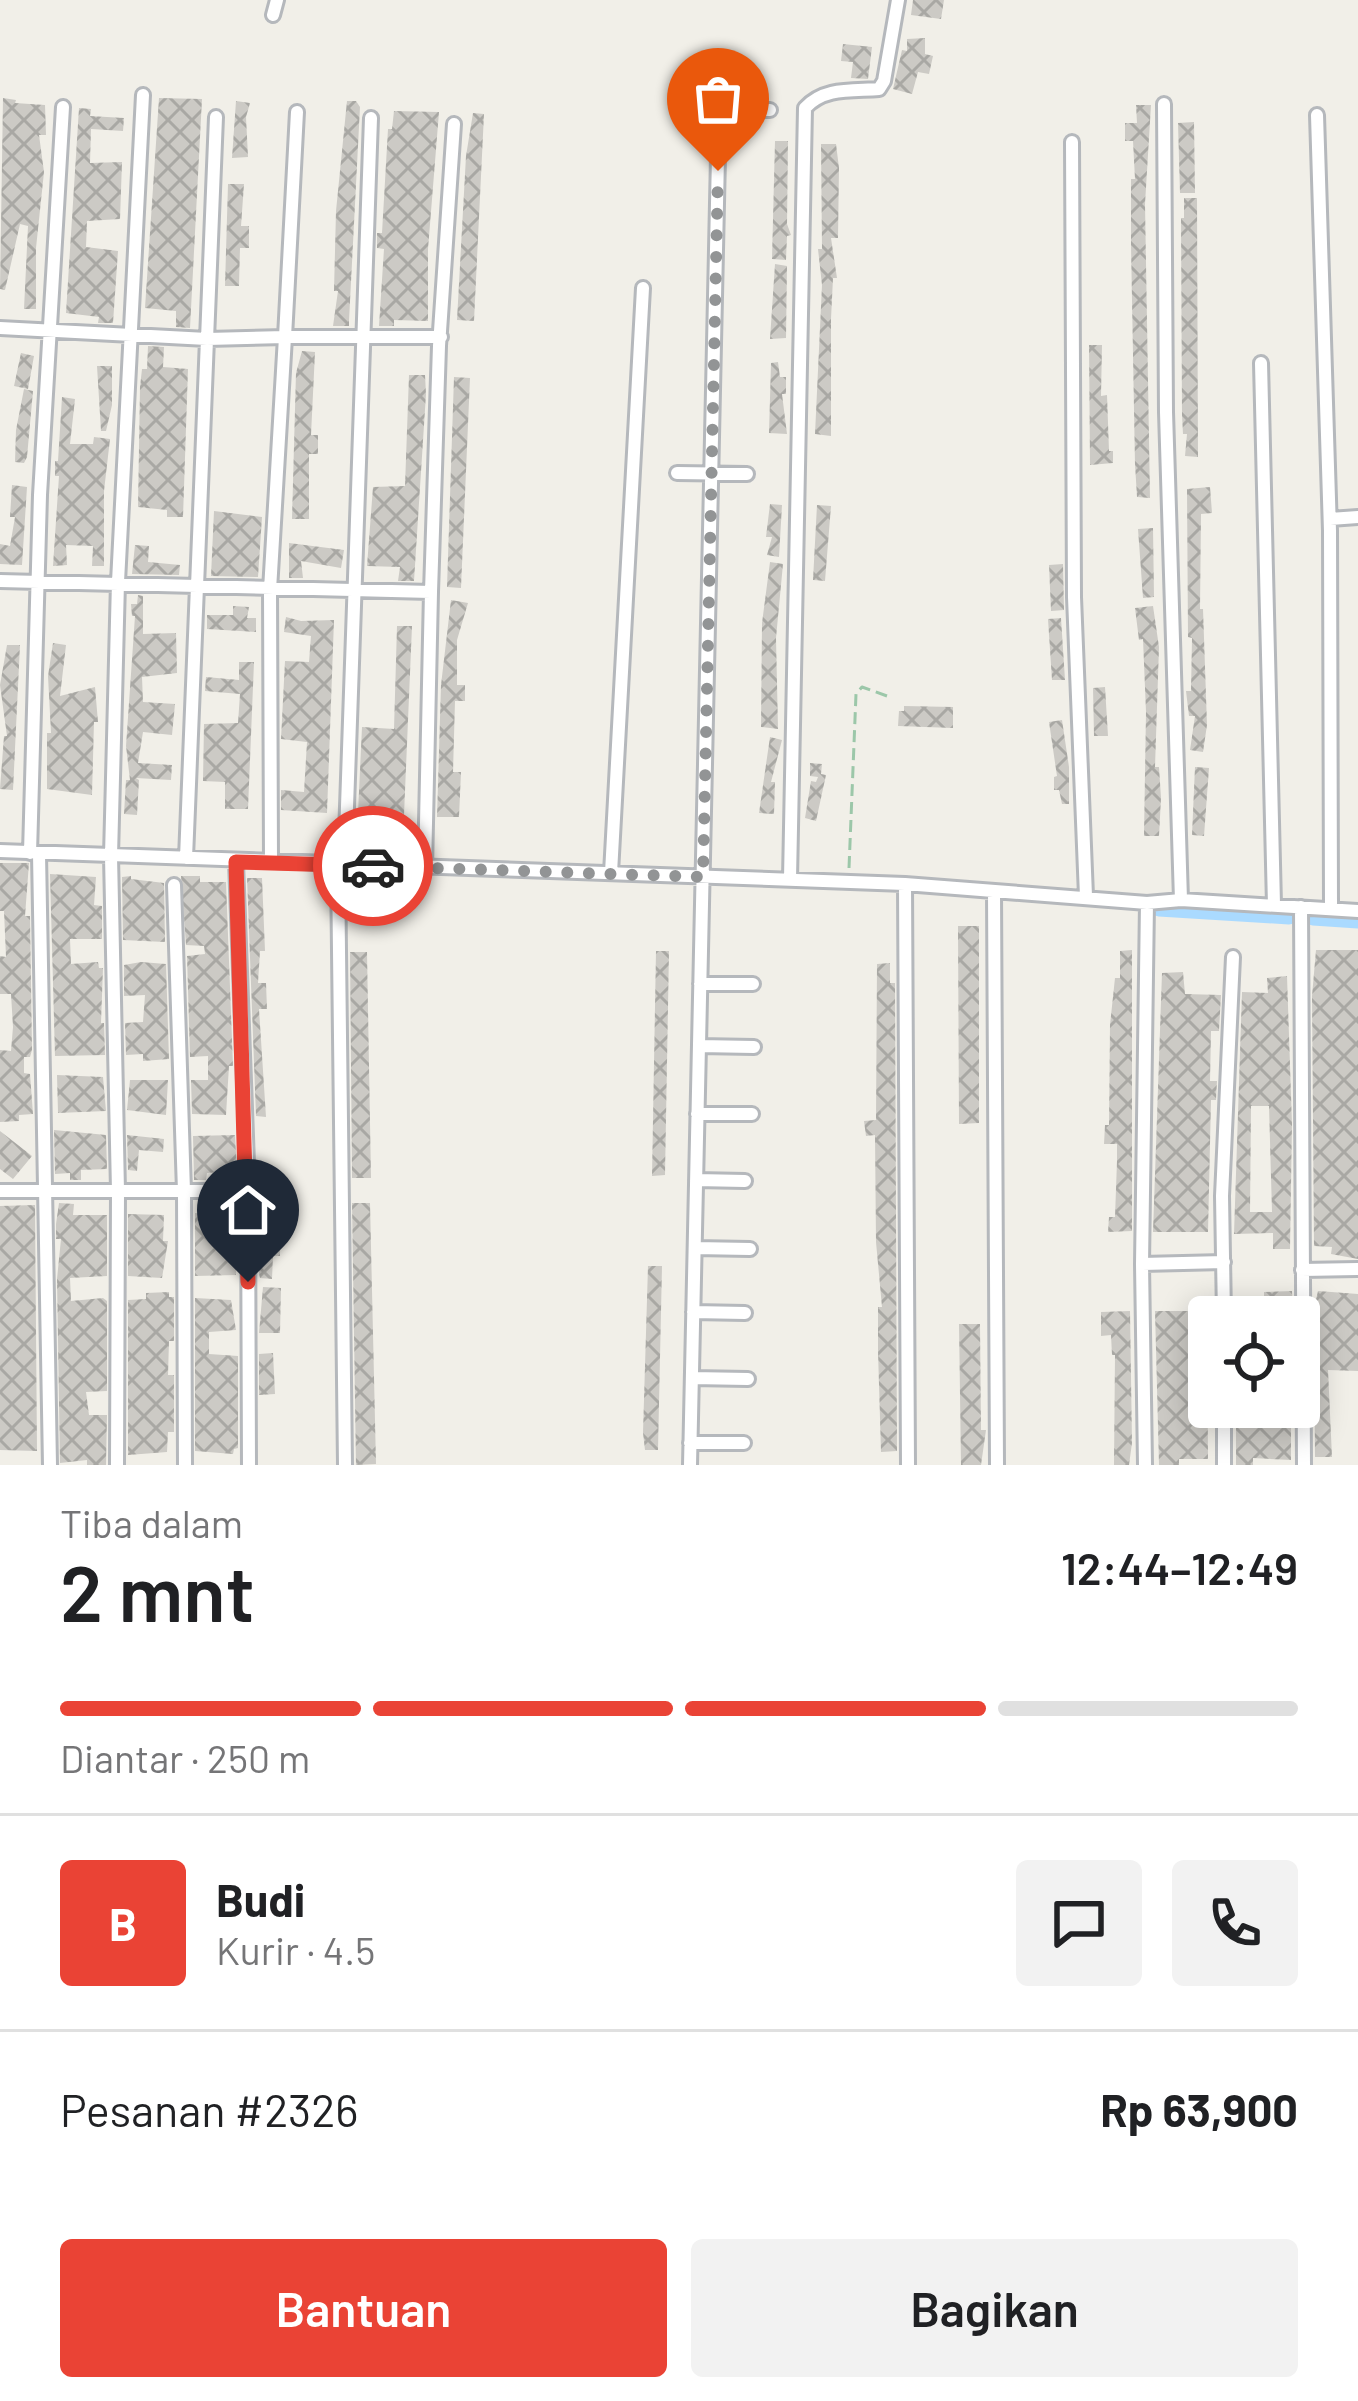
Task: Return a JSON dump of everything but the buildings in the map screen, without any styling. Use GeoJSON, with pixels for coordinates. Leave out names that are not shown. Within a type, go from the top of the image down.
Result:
{"type":"FeatureCollection","features":[{"type":"Feature","properties":{"kind":"street"},"geometry":{"type":"LineString","coordinates":[[790,879],[805,108],[816,96],[827,93],[879,88],[898,0]]}},
{"type":"Feature","properties":{"kind":"street"},"geometry":{"type":"LineString","coordinates":[[117,1465],[118,1191],[111,856],[118,582],[143,95]]}},
{"type":"Feature","properties":{"kind":"street"},"geometry":{"type":"LineString","coordinates":[[1164,104],[1166,412],[1180,900]]}},
{"type":"Feature","properties":{"kind":"street"},"geometry":{"type":"LineString","coordinates":[[50,1465],[34,853],[38,582],[63,107]]}},
{"type":"Feature","properties":{"kind":"street"},"geometry":{"type":"LineString","coordinates":[[690,1465],[719,110],[770,110]]}},
{"type":"Feature","properties":{"kind":"street"},"geometry":{"type":"LineString","coordinates":[[271,861],[270,590],[297,112]]}},
{"type":"Feature","properties":{"kind":"street"},"geometry":{"type":"LineString","coordinates":[[1317,115],[1330,519],[1331,909]]}},
{"type":"Feature","properties":{"kind":"street"},"geometry":{"type":"LineString","coordinates":[[186,858],[216,117]]}},
{"type":"Feature","properties":{"kind":"street"},"geometry":{"type":"LineString","coordinates":[[345,1465],[341,865],[371,118]]}},
{"type":"Feature","properties":{"kind":"street"},"geometry":{"type":"LineString","coordinates":[[424,868],[440,338],[454,124]]}},
{"type":"Feature","properties":{"kind":"street"},"geometry":{"type":"LineString","coordinates":[[1072,142],[1074,597],[1086,896]]}},
{"type":"Feature","properties":{"kind":"street"},"geometry":{"type":"LineString","coordinates":[[611,873],[644,288]]}},
{"type":"Feature","properties":{"kind":"street"},"geometry":{"type":"LineString","coordinates":[[0,328],[207,339],[440,338]]}},
{"type":"Feature","properties":{"kind":"street"},"geometry":{"type":"LineString","coordinates":[[1261,363],[1274,905]]}},
{"type":"Feature","properties":{"kind":"street"},"geometry":{"type":"LineString","coordinates":[[677,473],[747,474]]}},
{"type":"Feature","properties":{"kind":"street"},"geometry":{"type":"LineString","coordinates":[[1330,519],[1358,517]]}},
{"type":"Feature","properties":{"kind":"street"},"geometry":{"type":"LineString","coordinates":[[0,581],[431,592]]}},
{"type":"Feature","properties":{"kind":"street"},"geometry":{"type":"LineString","coordinates":[[0,851],[905,884],[1147,903],[1180,900],[1358,911]]}},
{"type":"Feature","properties":{"kind":"street"},"geometry":{"type":"LineString","coordinates":[[236,862],[248,1191],[249,1465]]}},
{"type":"Feature","properties":{"kind":"street"},"geometry":{"type":"LineString","coordinates":[[905,884],[908,1465]]}},
{"type":"Feature","properties":{"kind":"street"},"geometry":{"type":"LineString","coordinates":[[174,885],[184,1191],[185,1465]]}},
{"type":"Feature","properties":{"kind":"street"},"geometry":{"type":"LineString","coordinates":[[994,891],[997,1465]]}},
{"type":"Feature","properties":{"kind":"street"},"geometry":{"type":"LineString","coordinates":[[1144,1465],[1147,903]]}},
{"type":"Feature","properties":{"kind":"street"},"geometry":{"type":"LineString","coordinates":[[1301,907],[1304,1465]]}},
{"type":"Feature","properties":{"kind":"street"},"geometry":{"type":"LineString","coordinates":[[1224,1296],[1222,1196],[1233,957]]}},
{"type":"Feature","properties":{"kind":"street"},"geometry":{"type":"LineString","coordinates":[[700,984],[753,984]]}},
{"type":"Feature","properties":{"kind":"street"},"geometry":{"type":"LineString","coordinates":[[699,1046],[754,1047]]}},
{"type":"Feature","properties":{"kind":"street"},"geometry":{"type":"LineString","coordinates":[[698,1114],[752,1114]]}},
{"type":"Feature","properties":{"kind":"street"},"geometry":{"type":"LineString","coordinates":[[696,1180],[745,1181]]}},
{"type":"Feature","properties":{"kind":"street"},"geometry":{"type":"LineString","coordinates":[[0,1191],[248,1191]]}},
{"type":"Feature","properties":{"kind":"street"},"geometry":{"type":"LineString","coordinates":[[694,1248],[750,1249]]}},
{"type":"Feature","properties":{"kind":"street"},"geometry":{"type":"LineString","coordinates":[[1142,1264],[1224,1262]]}},
{"type":"Feature","properties":{"kind":"street"},"geometry":{"type":"LineString","coordinates":[[1302,1270],[1358,1269]]}},
{"type":"Feature","properties":{"kind":"street"},"geometry":{"type":"LineString","coordinates":[[693,1312],[745,1313]]}},
{"type":"Feature","properties":{"kind":"street"},"geometry":{"type":"LineString","coordinates":[[692,1378],[748,1379]]}},
{"type":"Feature","properties":{"kind":"street"},"geometry":{"type":"LineString","coordinates":[[1224,1428],[1224,1465]]}},
{"type":"Feature","properties":{"kind":"street"},"geometry":{"type":"LineString","coordinates":[[690,1443],[744,1444]]}},
{"type":"Feature","properties":{"kind":"path"},"geometry":{"type":"LineString","coordinates":[[849,882],[856,694],[862,687],[886,696]]}},
{"type":"Feature","properties":{"kind":"waterway"},"geometry":{"type":"LineString","coordinates":[[1159,909],[1289,917]]}},
{"type":"Feature","properties":{"kind":"waterway"},"geometry":{"type":"LineString","coordinates":[[1313,918],[1358,921]]}},
{"type":"Feature","properties":{"kind":"way so far"},"geometry":{"type":"LineString","coordinates":[[373,866],[703,877],[718,171]]}},
{"type":"Feature","properties":{"kind":"route"},"geometry":{"type":"LineString","coordinates":[[248,1282],[236,862],[373,866]]}}]}
